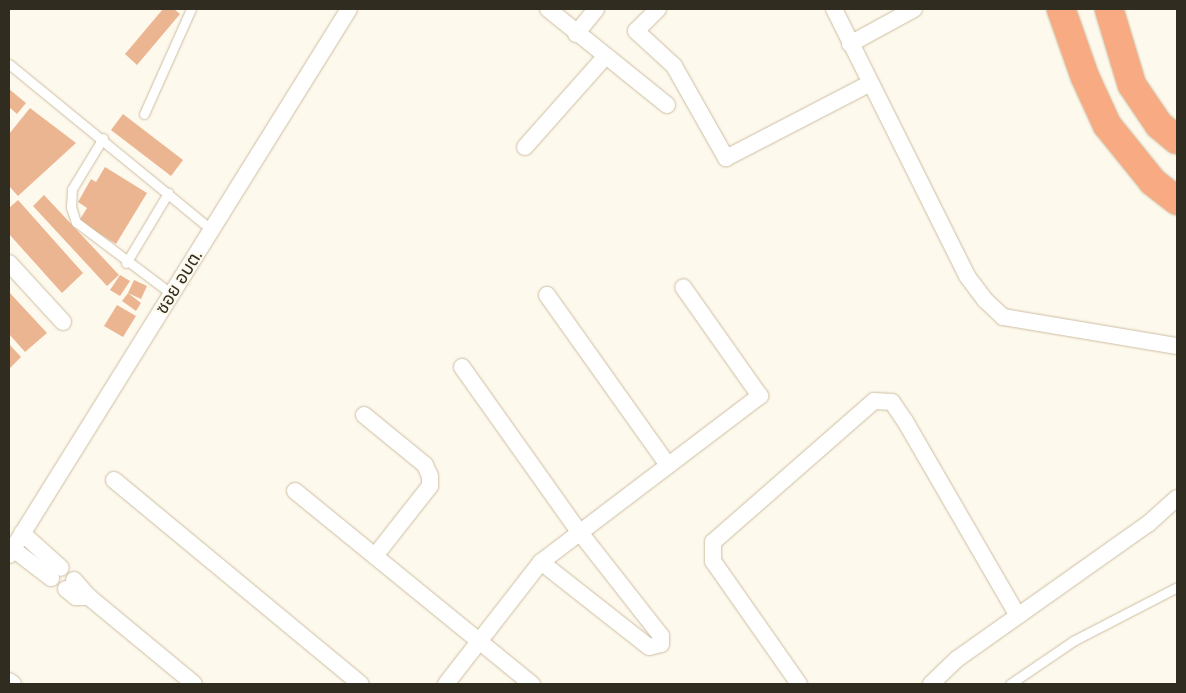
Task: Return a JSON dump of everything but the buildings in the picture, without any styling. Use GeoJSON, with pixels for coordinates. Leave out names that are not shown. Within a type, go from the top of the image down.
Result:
{"type":"FeatureCollection","features":[{"type":"Feature","properties":{"kind":"highway"},"geometry":{"type":"LineString","coordinates":[[1061,9],[1107,125],[1153,182],[1177,201]]}},
{"type":"Feature","properties":{"kind":"highway"},"geometry":{"type":"LineString","coordinates":[[1108,9],[1132,86],[1159,125],[1177,140]]}},
{"type":"Feature","properties":{"kind":"street","name":"ซอย อบต."},"geometry":{"type":"LineString","coordinates":[[11,552],[349,9]]}},
{"type":"Feature","properties":{"kind":"street"},"geometry":{"type":"LineString","coordinates":[[548,9],[576,34],[667,105]]}},
{"type":"Feature","properties":{"kind":"street"},"geometry":{"type":"LineString","coordinates":[[576,34],[596,9]]}},
{"type":"Feature","properties":{"kind":"street"},"geometry":{"type":"LineString","coordinates":[[658,9],[636,31],[674,66],[726,158],[869,84]]}},
{"type":"Feature","properties":{"kind":"street"},"geometry":{"type":"LineString","coordinates":[[834,9],[869,84],[967,276],[1003,317],[1177,346]]}},
{"type":"Feature","properties":{"kind":"street"},"geometry":{"type":"LineString","coordinates":[[850,44],[914,9]]}},
{"type":"Feature","properties":{"kind":"street"},"geometry":{"type":"LineString","coordinates":[[525,147],[605,57]]}},
{"type":"Feature","properties":{"kind":"street"},"geometry":{"type":"LineString","coordinates":[[9,263],[63,322]]}},
{"type":"Feature","properties":{"kind":"street"},"geometry":{"type":"LineString","coordinates":[[446,684],[541,562],[578,530],[760,396],[683,287]]}},
{"type":"Feature","properties":{"kind":"street"},"geometry":{"type":"LineString","coordinates":[[547,295],[667,464]]}},
{"type":"Feature","properties":{"kind":"street"},"geometry":{"type":"LineString","coordinates":[[462,367],[578,530],[660,636],[661,644],[649,646],[541,562]]}},
{"type":"Feature","properties":{"kind":"street"},"geometry":{"type":"LineString","coordinates":[[799,684],[713,561],[713,542],[874,401],[892,402],[905,420],[1018,616]]}},
{"type":"Feature","properties":{"kind":"street"},"geometry":{"type":"LineString","coordinates":[[364,415],[425,465],[430,476],[430,486],[375,556]]}},
{"type":"Feature","properties":{"kind":"street"},"geometry":{"type":"LineString","coordinates":[[114,480],[361,684]]}},
{"type":"Feature","properties":{"kind":"street"},"geometry":{"type":"LineString","coordinates":[[295,491],[532,684]]}},
{"type":"Feature","properties":{"kind":"street"},"geometry":{"type":"LineString","coordinates":[[931,684],[957,659],[1148,524],[1177,498]]}},
{"type":"Feature","properties":{"kind":"street"},"geometry":{"type":"LineString","coordinates":[[11,552],[56,573],[22,533]]}},
{"type":"Feature","properties":{"kind":"street"},"geometry":{"type":"LineString","coordinates":[[70,584],[89,597],[194,684]]}},
{"type":"Feature","properties":{"kind":"street"},"geometry":{"type":"LineString","coordinates":[[9,681],[13,684]]}},
{"type":"Feature","properties":{"kind":"lane"},"geometry":{"type":"LineString","coordinates":[[144,114],[191,9]]}},
{"type":"Feature","properties":{"kind":"lane"},"geometry":{"type":"LineString","coordinates":[[9,64],[103,138],[212,230]]}},
{"type":"Feature","properties":{"kind":"lane"},"geometry":{"type":"LineString","coordinates":[[103,138],[72,189],[71,207],[76,222],[126,263],[172,294]]}},
{"type":"Feature","properties":{"kind":"lane"},"geometry":{"type":"LineString","coordinates":[[126,263],[168,193]]}},
{"type":"Feature","properties":{"kind":"lane"},"geometry":{"type":"LineString","coordinates":[[1010,684],[1073,641],[1177,587]]}}]}
